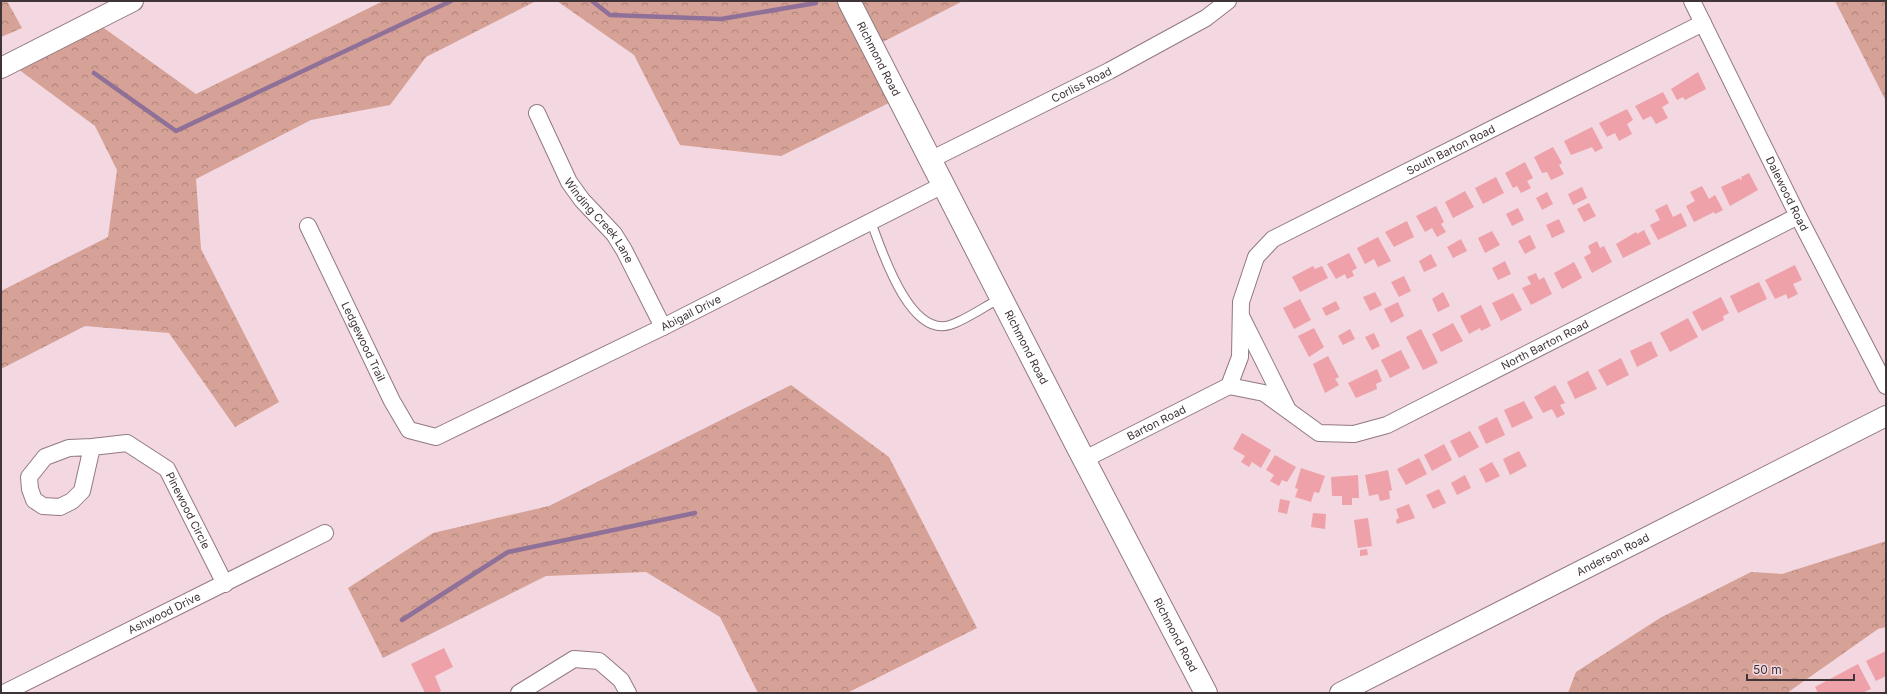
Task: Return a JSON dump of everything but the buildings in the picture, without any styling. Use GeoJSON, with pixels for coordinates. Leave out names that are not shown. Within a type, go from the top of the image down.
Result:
{"type":"FeatureCollection","features":[{"type":"Feature","properties":{"kind":"main road","name":"Richmond Road"},"geometry":{"type":"LineString","coordinates":[[849,1],[1206,693]]}},
{"type":"Feature","properties":{"kind":"street"},"geometry":{"type":"LineString","coordinates":[[1,68],[133,1]]}},
{"type":"Feature","properties":{"kind":"street","name":"Corliss Road"},"geometry":{"type":"LineString","coordinates":[[930,160],[1108,71],[1206,18],[1228,1]]}},
{"type":"Feature","properties":{"kind":"street","name":"Dalewood Road"},"geometry":{"type":"LineString","coordinates":[[1692,1],[1798,216],[1886,386]]}},
{"type":"Feature","properties":{"kind":"street","name":"South Barton Road"},"geometry":{"type":"LineString","coordinates":[[1229,386],[1240,357],[1241,302],[1256,258],[1273,239],[1703,23]]}},
{"type":"Feature","properties":{"kind":"street","name":"Winding Creek Lane"},"geometry":{"type":"LineString","coordinates":[[537,113],[569,182],[582,200],[614,234],[624,250],[663,327]]}},
{"type":"Feature","properties":{"kind":"street","name":"Abigail Drive"},"geometry":{"type":"LineString","coordinates":[[436,437],[663,327],[943,185]]}},
{"type":"Feature","properties":{"kind":"street","name":"North Barton Road"},"geometry":{"type":"LineString","coordinates":[[1229,386],[1264,393],[1319,433],[1354,434],[1387,425],[1798,216]]}},
{"type":"Feature","properties":{"kind":"street","name":"Ledgewood Trail"},"geometry":{"type":"LineString","coordinates":[[308,226],[392,401],[409,430],[436,437]]}},
{"type":"Feature","properties":{"kind":"street","name":"North Barton Road"},"geometry":{"type":"LineString","coordinates":[[1241,314],[1289,411]]}},
{"type":"Feature","properties":{"kind":"street","name":"Barton Road"},"geometry":{"type":"LineString","coordinates":[[1085,459],[1229,386]]}},
{"type":"Feature","properties":{"kind":"street","name":"Anderson Road"},"geometry":{"type":"LineString","coordinates":[[1340,693],[1886,416]]}},
{"type":"Feature","properties":{"kind":"street","name":"Pinewood Circle"},"geometry":{"type":"LineString","coordinates":[[92,447],[127,443],[167,469],[225,584]]}},
{"type":"Feature","properties":{"kind":"street","name":"Ashwood Drive"},"geometry":{"type":"LineString","coordinates":[[4,693],[325,533]]}},
{"type":"Feature","properties":{"kind":"street"},"geometry":{"type":"LineString","coordinates":[[519,693],[574,659],[599,661],[621,680],[628,693]]}},
{"type":"Feature","properties":{"kind":"lane"},"geometry":{"type":"LineString","coordinates":[[870,222],[890,272],[900,291],[917,314],[933,326],[949,325],[1002,298]]}},
{"type":"Feature","properties":{"kind":"green space"},"geometry":{"type":"Polygon","coordinates":[[[1,1],[7,1],[22,28],[1,37],[1,1]]]}},
{"type":"Feature","properties":{"kind":"green space"},"geometry":{"type":"Polygon","coordinates":[[[383,1],[536,1],[426,57],[390,105],[311,120],[196,179],[201,249],[279,402],[235,427],[169,333],[85,326],[1,369],[1,291],[108,237],[117,170],[95,126],[10,63],[94,21],[196,94],[383,1]]]}},
{"type":"Feature","properties":{"kind":"green space"},"geometry":{"type":"Polygon","coordinates":[[[557,1],[963,1],[873,47],[899,98],[781,156],[680,145],[634,55],[557,1]]]}},
{"type":"Feature","properties":{"kind":"green space"},"geometry":{"type":"Polygon","coordinates":[[[1835,1],[1886,1],[1886,101],[1835,1]]]}},
{"type":"Feature","properties":{"kind":"green space"},"geometry":{"type":"Polygon","coordinates":[[[791,385],[889,457],[977,628],[847,693],[758,693],[720,617],[646,572],[546,576],[383,658],[348,588],[433,533],[549,506],[791,385]]]}},
{"type":"Feature","properties":{"kind":"green space"},"geometry":{"type":"Polygon","coordinates":[[[1886,541],[1886,627],[1878,629],[1787,693],[1568,693],[1576,672],[1660,618],[1751,572],[1782,574],[1886,541]]]}},
{"type":"Feature","properties":{"kind":"waterway"},"geometry":{"type":"LineString","coordinates":[[94,73],[176,131],[451,1]]}},
{"type":"Feature","properties":{"kind":"waterway"},"geometry":{"type":"LineString","coordinates":[[592,1],[610,15],[721,19],[816,3]]}},
{"type":"Feature","properties":{"kind":"waterway"},"geometry":{"type":"LineString","coordinates":[[402,620],[508,552],[695,513]]}}]}
